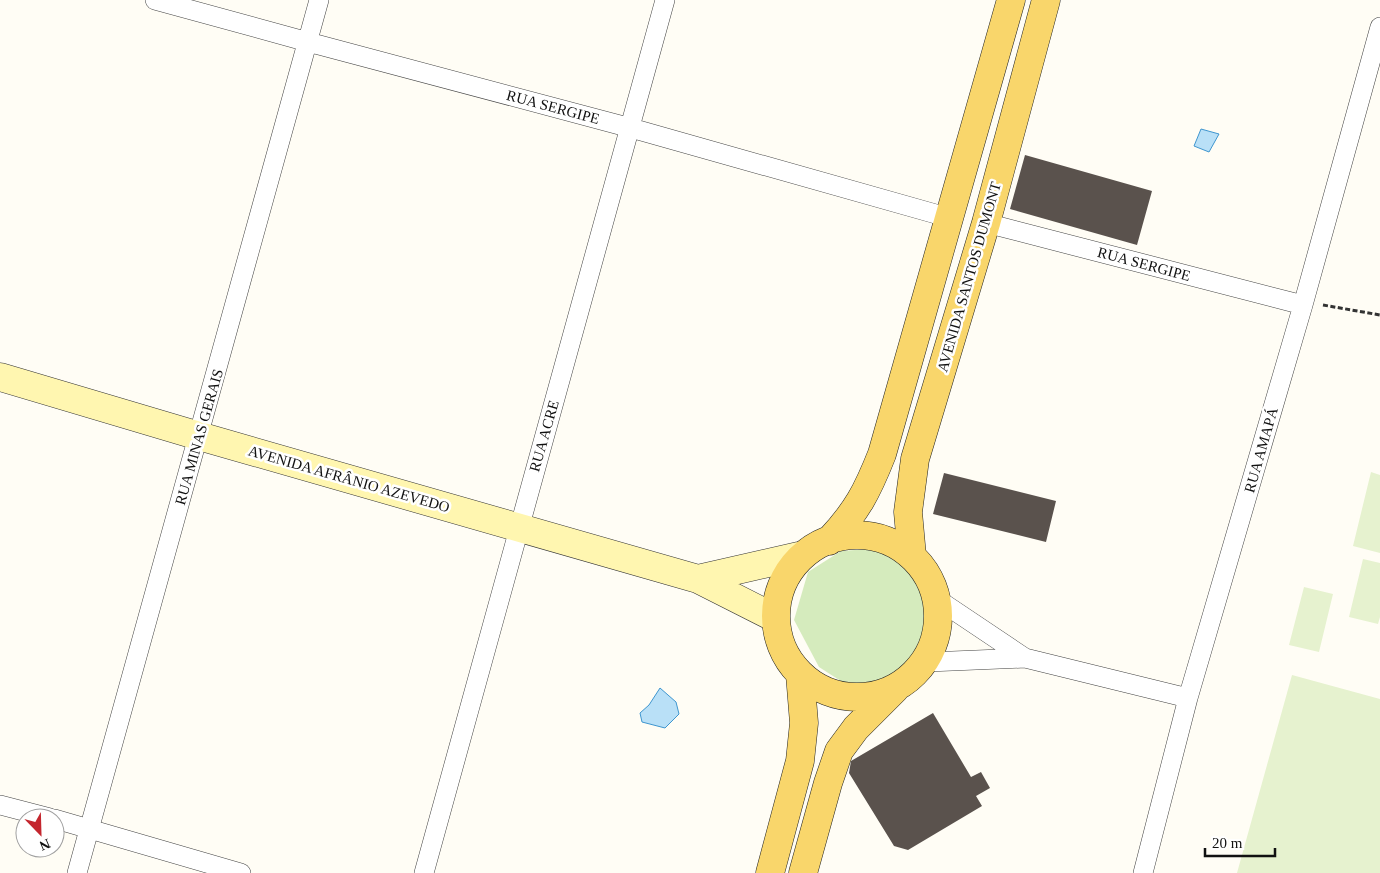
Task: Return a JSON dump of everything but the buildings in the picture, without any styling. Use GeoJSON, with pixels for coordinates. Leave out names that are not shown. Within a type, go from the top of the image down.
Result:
{"type":"FeatureCollection","features":[{"type":"Feature","properties":{"kind":"main road"},"geometry":{"type":"LineString","coordinates":[[829,540],[858,506],[871,483],[882,454],[1011,0]]}},
{"type":"Feature","properties":{"kind":"main road","name":"AVENIDA SANTOS DUMONT"},"geometry":{"type":"LineString","coordinates":[[912,556],[908,512],[915,459],[986,223],[1046,0]]}},
{"type":"Feature","properties":{"kind":"main road"},"geometry":{"type":"LineString","coordinates":[[803,873],[828,783],[840,751],[856,728],[895,688],[928,662],[937,630],[940,602],[929,578],[912,556],[894,544],[873,537],[850,536],[829,540],[799,556],[780,590],[776,618],[778,636],[786,656],[800,674],[820,689],[845,697],[871,697],[895,688]]}},
{"type":"Feature","properties":{"kind":"main road"},"geometry":{"type":"LineString","coordinates":[[770,873],[800,761],[804,723],[800,674]]}},
{"type":"Feature","properties":{"kind":"street","name":"RUA SERGIPE"},"geometry":{"type":"LineString","coordinates":[[156,0],[631,128],[950,218]]}},
{"type":"Feature","properties":{"kind":"street","name":"RUA MINAS GERAIS"},"geometry":{"type":"LineString","coordinates":[[77,873],[319,0]]}},
{"type":"Feature","properties":{"kind":"street","name":"RUA ACRE"},"geometry":{"type":"LineString","coordinates":[[424,873],[665,0]]}},
{"type":"Feature","properties":{"kind":"street","name":"RUA AMAPÁ"},"geometry":{"type":"LineString","coordinates":[[1143,873],[1188,698],[1303,306],[1380,27]]}},
{"type":"Feature","properties":{"kind":"street","name":"RUA SERGIPE"},"geometry":{"type":"LineString","coordinates":[[986,223],[1303,306]]}},
{"type":"Feature","properties":{"kind":"street","name":"AVENIDA AFRÂNIO AZEVEDO"},"geometry":{"type":"LineString","coordinates":[[0,377],[698,579],[776,618]]}},
{"type":"Feature","properties":{"kind":"street","name":"AVENIDA AFRÂNIO AZEVEDO"},"geometry":{"type":"LineString","coordinates":[[698,579],[799,556]]}},
{"type":"Feature","properties":{"kind":"street"},"geometry":{"type":"LineString","coordinates":[[940,602],[1025,658]]}},
{"type":"Feature","properties":{"kind":"street"},"geometry":{"type":"LineString","coordinates":[[928,662],[1025,658],[1188,698]]}},
{"type":"Feature","properties":{"kind":"street"},"geometry":{"type":"LineString","coordinates":[[0,805],[15,809]]}},
{"type":"Feature","properties":{"kind":"street"},"geometry":{"type":"LineString","coordinates":[[65,822],[241,873]]}},
{"type":"Feature","properties":{"kind":"path"},"geometry":{"type":"LineString","coordinates":[[1303,306],[1331,305],[1380,314]]}},
{"type":"Feature","properties":{"kind":"green space"},"geometry":{"type":"Polygon","coordinates":[[[1371,472],[1380,475],[1380,553],[1353,546],[1371,472]]]}},
{"type":"Feature","properties":{"kind":"green space"},"geometry":{"type":"Polygon","coordinates":[[[883,548],[908,565],[932,610],[918,660],[880,682],[847,685],[819,667],[794,620],[808,572],[841,551],[883,548]]]}},
{"type":"Feature","properties":{"kind":"green space"},"geometry":{"type":"Polygon","coordinates":[[[1363,559],[1380,563],[1380,617],[1378,624],[1349,617],[1363,559]]]}},
{"type":"Feature","properties":{"kind":"green space"},"geometry":{"type":"Polygon","coordinates":[[[1304,587],[1333,594],[1319,652],[1289,645],[1304,587]]]}},
{"type":"Feature","properties":{"kind":"green space"},"geometry":{"type":"Polygon","coordinates":[[[1292,675],[1380,699],[1380,873],[1237,873],[1292,675]]]}},
{"type":"Feature","properties":{"kind":"water"},"geometry":{"type":"Polygon","coordinates":[[[1201,129],[1219,134],[1209,152],[1194,146],[1201,129]]]}},
{"type":"Feature","properties":{"kind":"water"},"geometry":{"type":"Polygon","coordinates":[[[660,688],[676,702],[679,714],[665,728],[642,722],[640,713],[649,705],[660,688]]]}}]}
